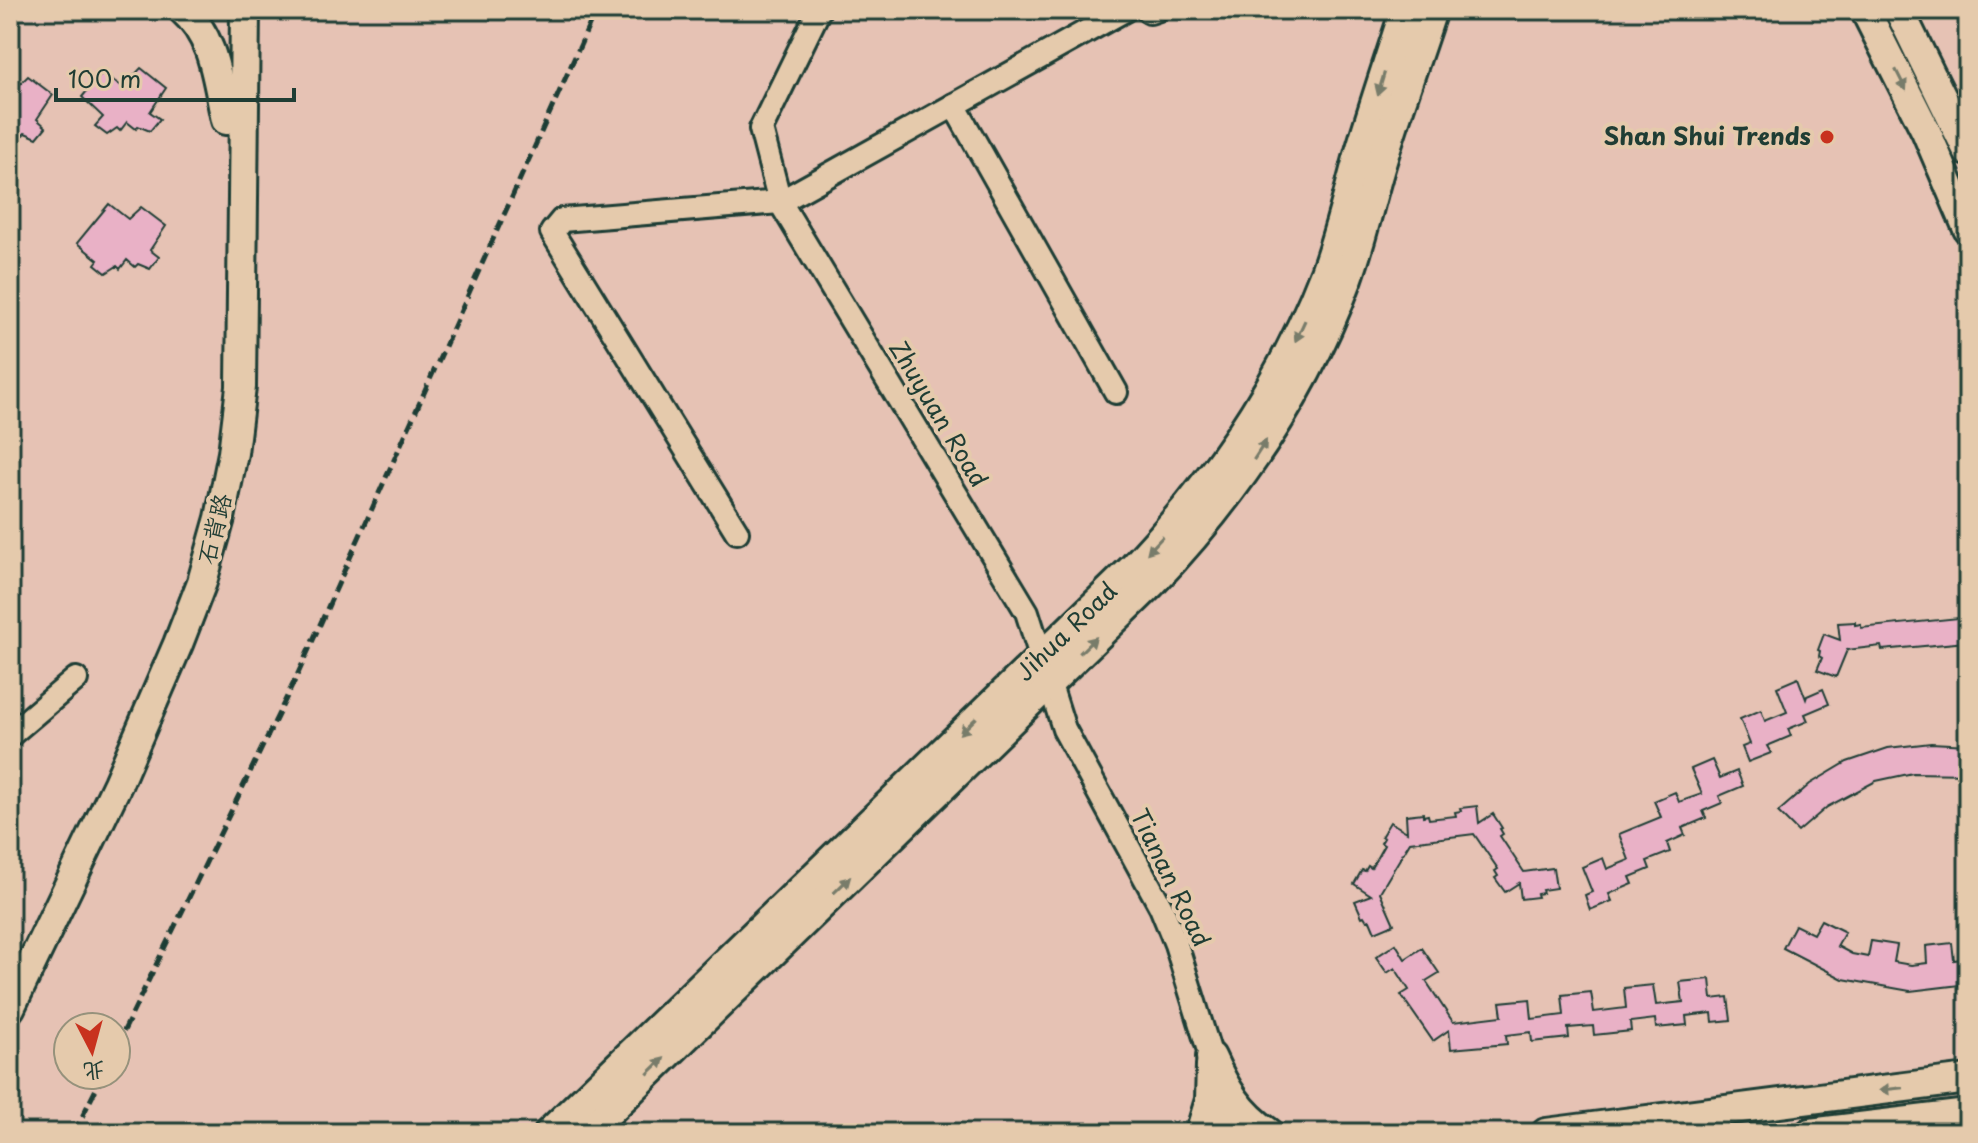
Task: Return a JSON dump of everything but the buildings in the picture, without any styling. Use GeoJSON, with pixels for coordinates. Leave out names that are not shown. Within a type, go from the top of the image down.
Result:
{"type":"FeatureCollection","features":[{"type":"Feature","properties":{"kind":"main road"},"geometry":{"type":"LineString","coordinates":[[183,10],[198,26],[209,47],[226,120]]}},
{"type":"Feature","properties":{"kind":"main road","name":"石背路"},"geometry":{"type":"LineString","coordinates":[[10,965],[101,775],[160,637],[202,514],[222,385],[226,10]]}},
{"type":"Feature","properties":{"kind":"main road","name":"石背路"},"geometry":{"type":"LineString","coordinates":[[10,1008],[61,907],[136,741],[202,582],[220,518],[233,453],[241,387],[245,10]]}},
{"type":"Feature","properties":{"kind":"main road","name":"Jihua Road"},"geometry":{"type":"LineString","coordinates":[[594,1129],[1045,670],[1188,509],[1235,445],[1276,378],[1311,307],[1330,258],[1405,10]]}},
{"type":"Feature","properties":{"kind":"main road","name":"Jihua Road"},"geometry":{"type":"LineString","coordinates":[[549,1133],[1045,670],[1151,584],[1206,524],[1255,459],[1297,389],[1348,279],[1382,162],[1432,10]]}},
{"type":"Feature","properties":{"kind":"main road"},"geometry":{"type":"LineString","coordinates":[[1865,10],[1926,131],[1968,229]]}},
{"type":"Feature","properties":{"kind":"main road"},"geometry":{"type":"LineString","coordinates":[[1899,10],[1968,151]]}},
{"type":"Feature","properties":{"kind":"main road"},"geometry":{"type":"LineString","coordinates":[[1200,1133],[1210,1100],[1211,1057]]}},
{"type":"Feature","properties":{"kind":"main road"},"geometry":{"type":"LineString","coordinates":[[1211,1057],[1226,1090],[1239,1108],[1250,1121],[1269,1133]]}},
{"type":"Feature","properties":{"kind":"main road"},"geometry":{"type":"LineString","coordinates":[[1546,1133],[1968,1079]]}},
{"type":"Feature","properties":{"kind":"main road"},"geometry":{"type":"LineString","coordinates":[[1810,1133],[1968,1114]]}},
{"type":"Feature","properties":{"kind":"street","name":"Zhuyuan Road"},"geometry":{"type":"LineString","coordinates":[[819,10],[761,129],[780,202],[1027,612],[1045,670]]}},
{"type":"Feature","properties":{"kind":"street"},"geometry":{"type":"LineString","coordinates":[[737,532],[552,232],[562,220],[780,202],[1125,10]]}},
{"type":"Feature","properties":{"kind":"street"},"geometry":{"type":"LineString","coordinates":[[1147,10],[1156,10]]}},
{"type":"Feature","properties":{"kind":"street"},"geometry":{"type":"LineString","coordinates":[[954,105],[1116,392]]}},
{"type":"Feature","properties":{"kind":"street","name":"Tianan Road"},"geometry":{"type":"LineString","coordinates":[[1045,670],[1064,729],[1161,907],[1189,981],[1211,1057],[1225,1133]]}},
{"type":"Feature","properties":{"kind":"street"},"geometry":{"type":"LineString","coordinates":[[10,735],[76,679]]}},
{"type":"Feature","properties":{"kind":"railway"},"geometry":{"type":"LineString","coordinates":[[132,1014],[296,678],[596,10]]}},
{"type":"Feature","properties":{"kind":"railway"},"geometry":{"type":"LineString","coordinates":[[74,1133],[95,1091]]}},
{"type":"Feature","properties":{"kind":"place","name":"Shan Shui Trends"},"geometry":{"type":"Point","coordinates":[1827,137]}}]}
